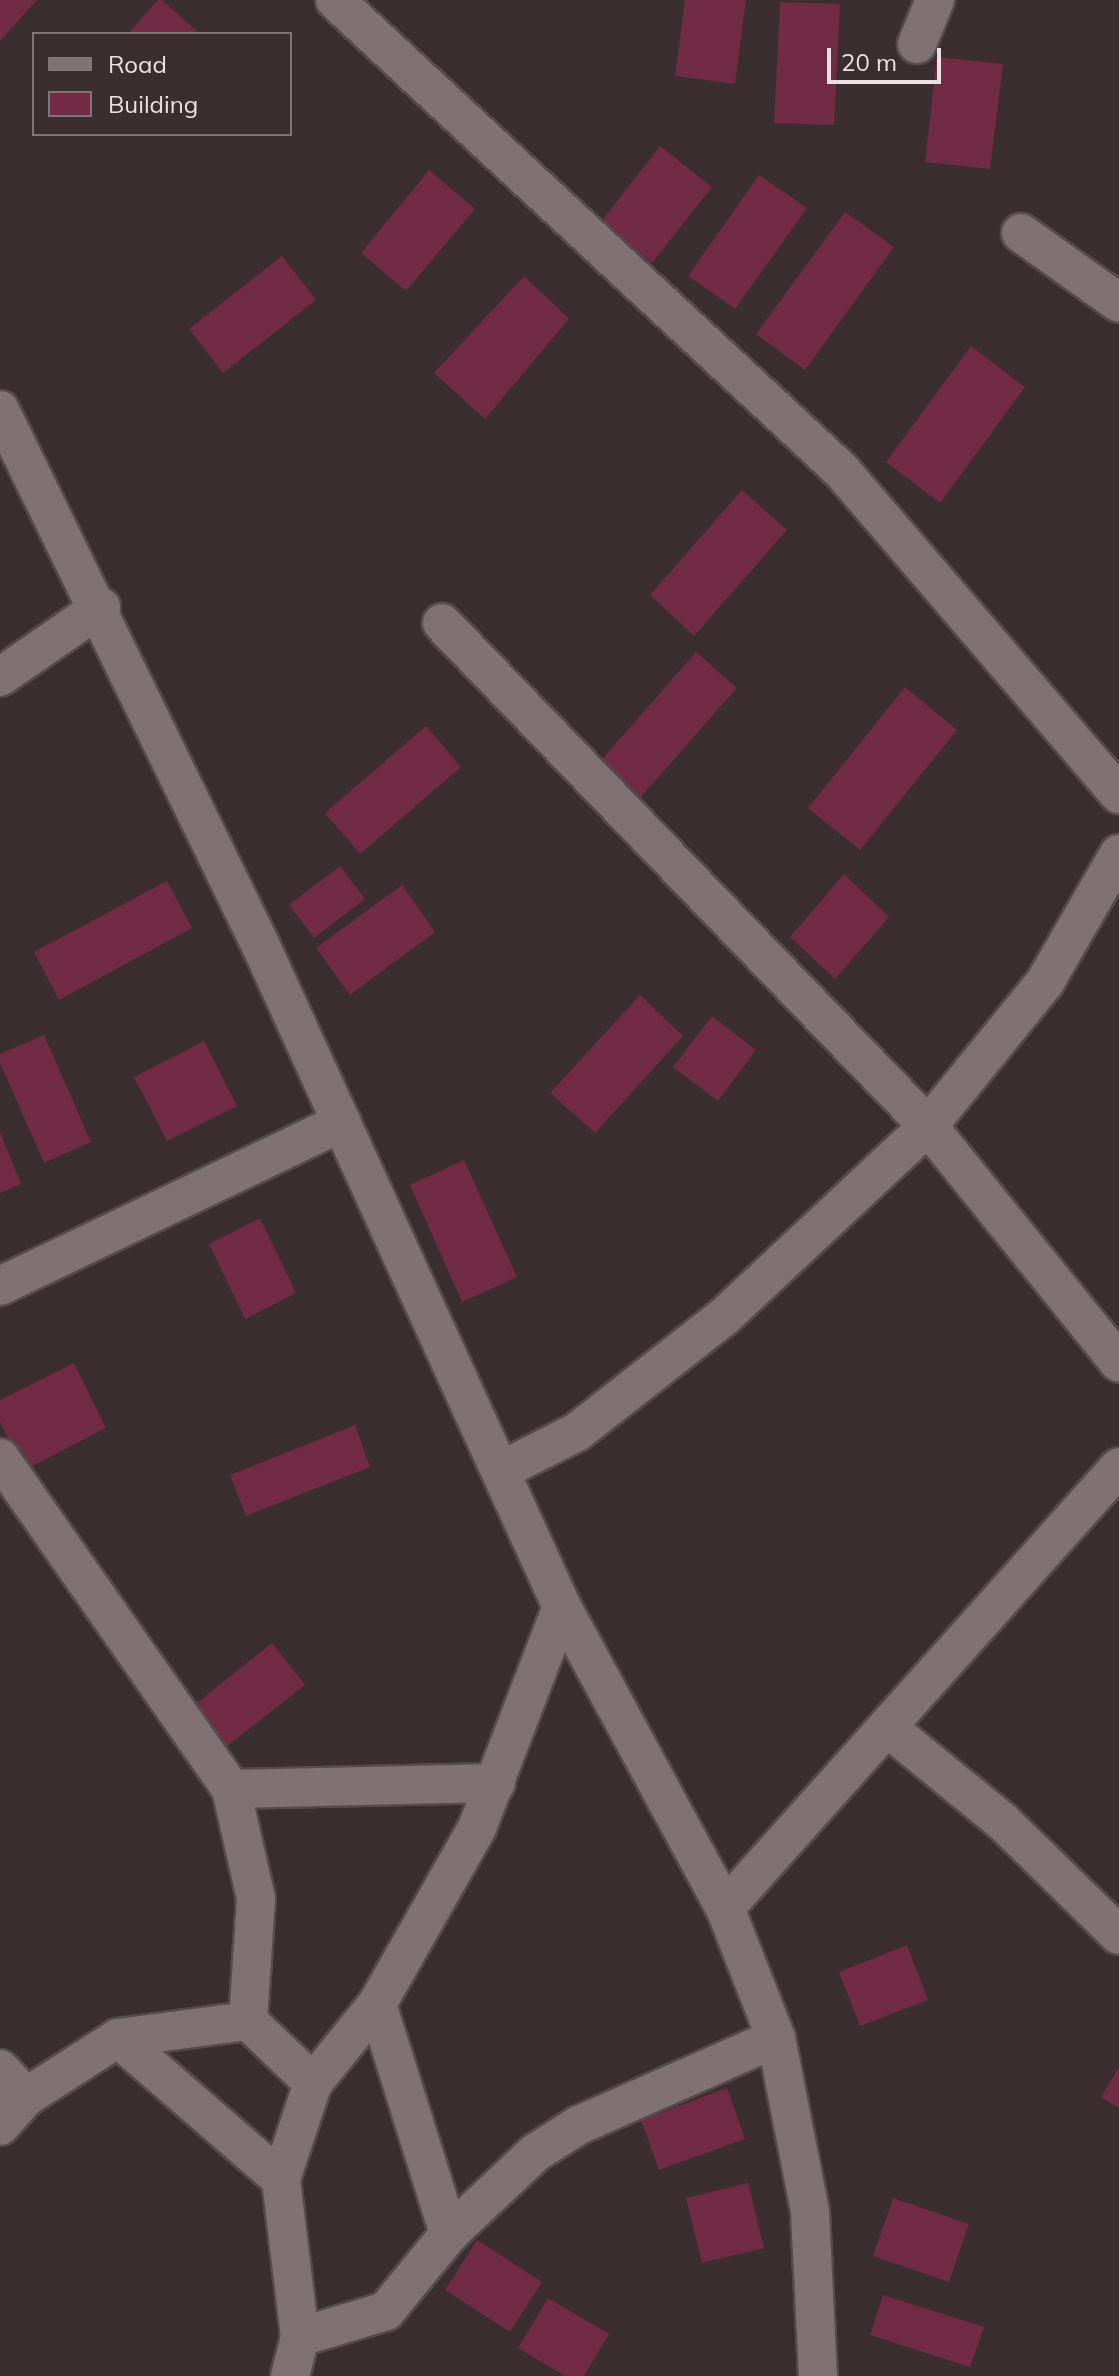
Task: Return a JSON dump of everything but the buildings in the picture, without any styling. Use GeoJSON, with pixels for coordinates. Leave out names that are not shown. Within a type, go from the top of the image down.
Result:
{"type":"FeatureCollection","features":[{"type":"Feature","properties":{"kind":"street"},"geometry":{"type":"LineString","coordinates":[[335,0],[841,470],[1119,794]]}},
{"type":"Feature","properties":{"kind":"street"},"geometry":{"type":"LineString","coordinates":[[917,44],[935,0]]}},
{"type":"Feature","properties":{"kind":"street"},"geometry":{"type":"LineString","coordinates":[[1021,233],[1119,303]]}},
{"type":"Feature","properties":{"kind":"street"},"geometry":{"type":"LineString","coordinates":[[0,410],[101,607],[342,1122],[562,1607],[725,1908],[776,2038],[810,2212],[818,2376]]}},
{"type":"Feature","properties":{"kind":"street"},"geometry":{"type":"LineString","coordinates":[[0,677],[101,607]]}},
{"type":"Feature","properties":{"kind":"street"},"geometry":{"type":"LineString","coordinates":[[442,623],[928,1126],[1119,1363]]}},
{"type":"Feature","properties":{"kind":"street"},"geometry":{"type":"LineString","coordinates":[[502,1470],[577,1432],[725,1316],[928,1126],[1045,982],[1107,897],[1119,854]]}},
{"type":"Feature","properties":{"kind":"street"},"geometry":{"type":"LineString","coordinates":[[0,1286],[16,1272],[342,1122]]}},
{"type":"Feature","properties":{"kind":"street"},"geometry":{"type":"LineString","coordinates":[[0,1458],[231,1789],[256,1898],[248,2021]]}},
{"type":"Feature","properties":{"kind":"street"},"geometry":{"type":"LineString","coordinates":[[725,1908],[1119,1467]]}},
{"type":"Feature","properties":{"kind":"street"},"geometry":{"type":"LineString","coordinates":[[290,2376],[300,2337],[281,2179],[313,2083],[377,2004],[496,1783],[562,1607]]}},
{"type":"Feature","properties":{"kind":"street"},"geometry":{"type":"LineString","coordinates":[[888,1728],[1002,1821],[1119,1935]]}},
{"type":"Feature","properties":{"kind":"street"},"geometry":{"type":"LineString","coordinates":[[231,1789],[496,1783]]}},
{"type":"Feature","properties":{"kind":"street"},"geometry":{"type":"LineString","coordinates":[[377,2004],[449,2234]]}},
{"type":"Feature","properties":{"kind":"street"},"geometry":{"type":"LineString","coordinates":[[0,2126],[26,2097],[118,2038],[248,2021]]}},
{"type":"Feature","properties":{"kind":"street"},"geometry":{"type":"LineString","coordinates":[[248,2021],[313,2083]]}},
{"type":"Feature","properties":{"kind":"street"},"geometry":{"type":"LineString","coordinates":[[118,2038],[281,2179]]}},
{"type":"Feature","properties":{"kind":"street"},"geometry":{"type":"LineString","coordinates":[[300,2337],[386,2311],[449,2234],[535,2153],[579,2125],[776,2038]]}},
{"type":"Feature","properties":{"kind":"street"},"geometry":{"type":"LineString","coordinates":[[0,2069],[26,2097]]}}]}
